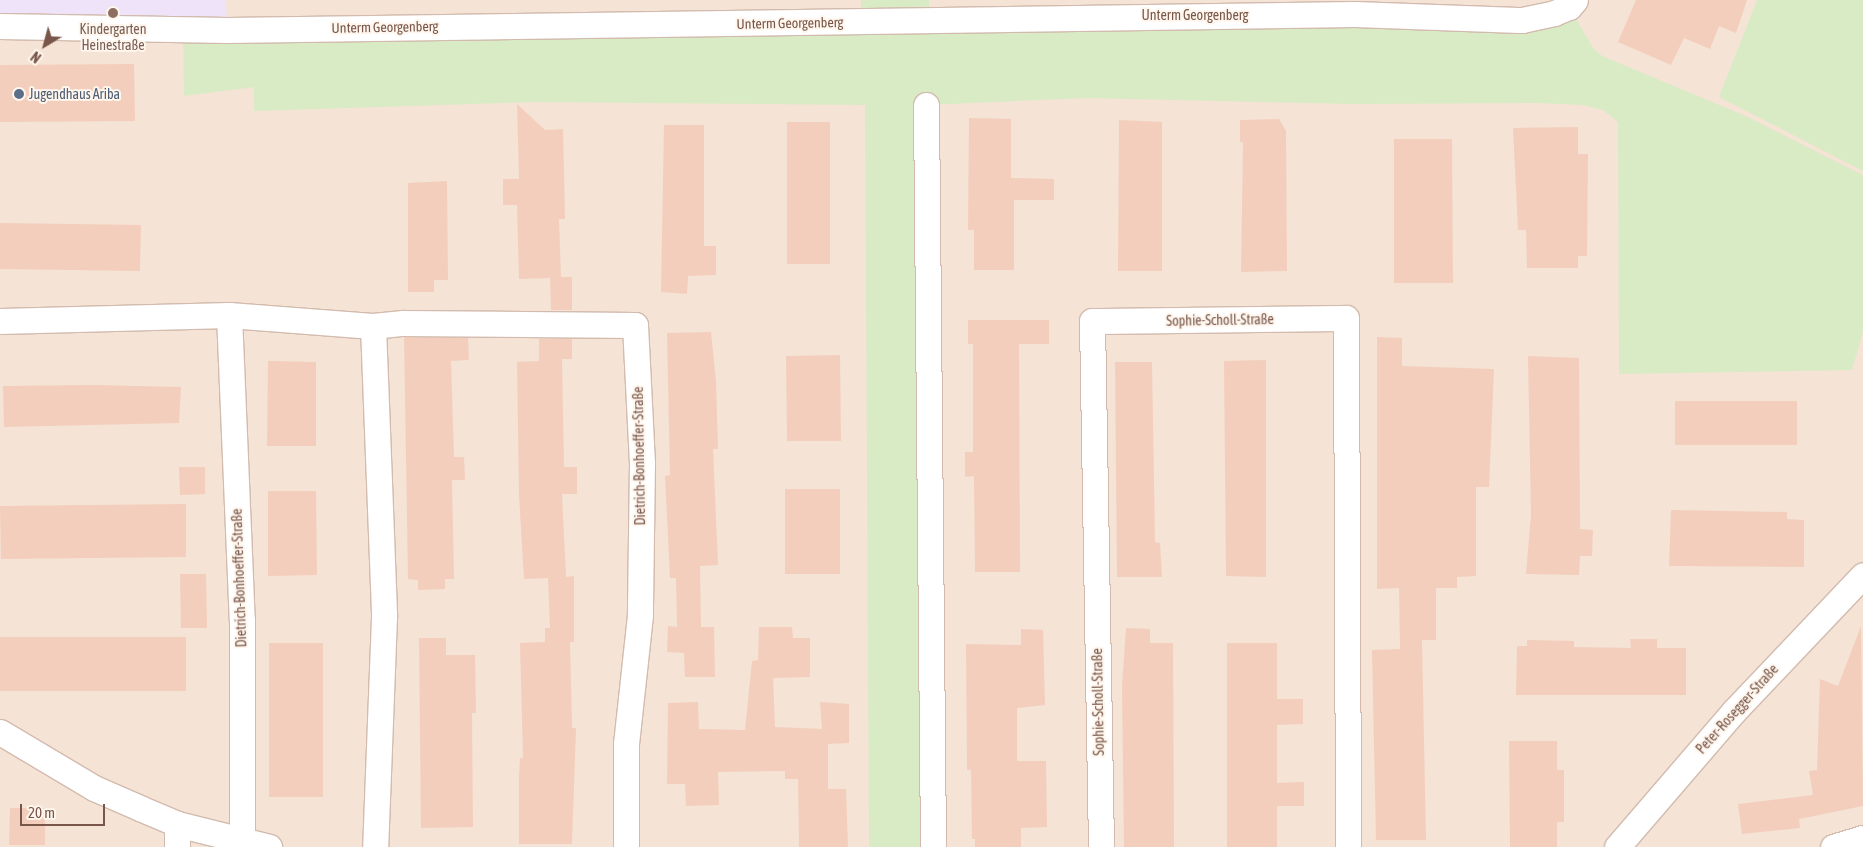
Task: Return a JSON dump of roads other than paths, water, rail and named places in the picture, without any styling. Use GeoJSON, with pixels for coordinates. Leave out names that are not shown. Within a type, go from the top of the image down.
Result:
{"type":"FeatureCollection","features":[{"type":"Feature","properties":{"kind":"street","name":"Unterm Georgenberg"},"geometry":{"type":"LineString","coordinates":[[0,26],[227,30],[1336,14],[1522,20],[1554,13],[1576,0]]}},
{"type":"Feature","properties":{"kind":"street"},"geometry":{"type":"LineString","coordinates":[[926,105],[933,847]]}},
{"type":"Feature","properties":{"kind":"street","name":"Dietrich-Bonhoeffer-Straße"},"geometry":{"type":"LineString","coordinates":[[229,315],[242,620],[242,840]]}},
{"type":"Feature","properties":{"kind":"street","name":"Dietrich-Bonhoeffer-Straße"},"geometry":{"type":"LineString","coordinates":[[0,321],[229,315],[373,326],[403,323],[635,325],[642,463],[640,615],[626,744],[626,847]]}},
{"type":"Feature","properties":{"kind":"street","name":"Sophie-Scholl-Straße"},"geometry":{"type":"LineString","coordinates":[[1100,847],[1092,321],[1346,318],[1348,847]]}},
{"type":"Feature","properties":{"kind":"street"},"geometry":{"type":"LineString","coordinates":[[373,326],[384,617],[375,847]]}},
{"type":"Feature","properties":{"kind":"street","name":"Peter-Rosegger-Straße"},"geometry":{"type":"LineString","coordinates":[[1617,847],[1734,711],[1863,575]]}},
{"type":"Feature","properties":{"kind":"street"},"geometry":{"type":"LineString","coordinates":[[0,732],[177,835],[242,840],[269,847]]}},
{"type":"Feature","properties":{"kind":"street"},"geometry":{"type":"LineString","coordinates":[[1834,847],[1863,838]]}},
{"type":"Feature","properties":{"kind":"place","name":"Kindergarten Heinestraße"},"geometry":{"type":"Point","coordinates":[113,13]}},
{"type":"Feature","properties":{"kind":"place","name":"Jugendhaus Ariba"},"geometry":{"type":"Point","coordinates":[19,94]}}]}
